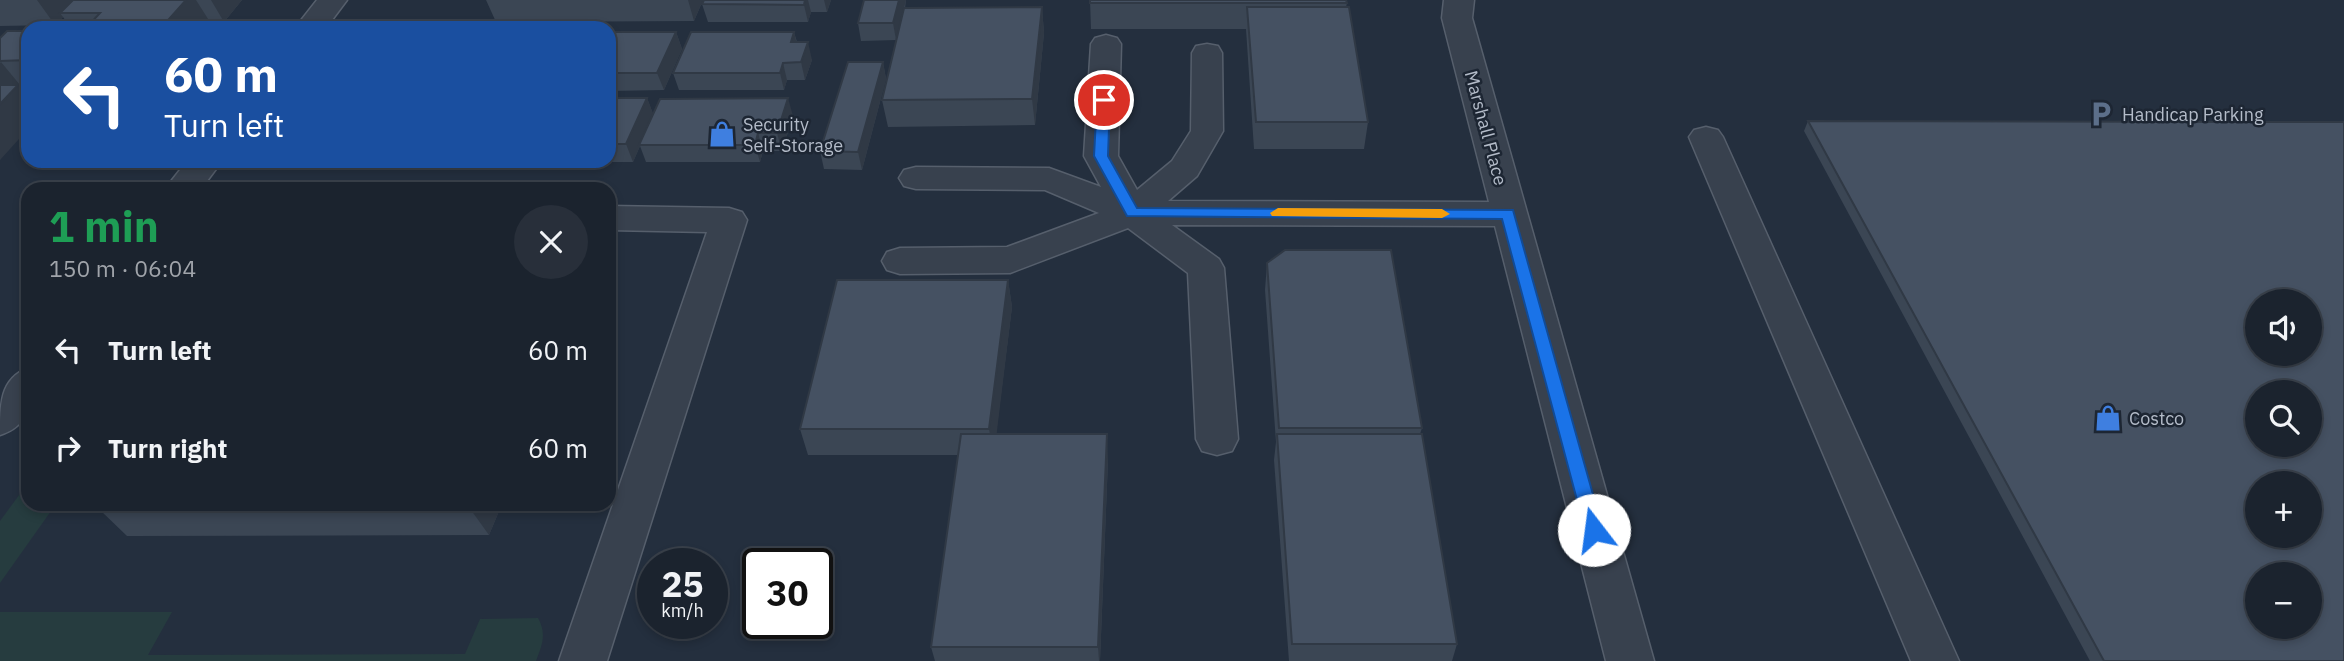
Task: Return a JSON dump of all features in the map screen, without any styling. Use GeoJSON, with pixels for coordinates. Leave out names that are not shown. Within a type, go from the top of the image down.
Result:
{"type":"FeatureCollection","features":[{"type":"Feature","properties":{"kind":"street"},"geometry":{"type":"LineString","coordinates":[[316,21],[332,0]]}},
{"type":"Feature","properties":{"kind":"street","name":"Marshall Place"},"geometry":{"type":"LineString","coordinates":[[1460,0],[1457,18],[1629,661]]}},
{"type":"Feature","properties":{"kind":"street"},"geometry":{"type":"LineString","coordinates":[[1106,44],[1101,156],[1132,213]]}},
{"type":"Feature","properties":{"kind":"street"},"geometry":{"type":"LineString","coordinates":[[900,261],[1010,260],[1132,213],[1185,169],[1207,131],[1207,53]]}},
{"type":"Feature","properties":{"kind":"street"},"geometry":{"type":"LineString","coordinates":[[1706,137],[1935,661]]}},
{"type":"Feature","properties":{"kind":"street"},"geometry":{"type":"LineString","coordinates":[[188,182],[199,168]]}},
{"type":"Feature","properties":{"kind":"street"},"geometry":{"type":"LineString","coordinates":[[916,178],[1049,179],[1132,213],[1206,268],[1217,439]]}},
{"type":"Feature","properties":{"kind":"street"},"geometry":{"type":"LineString","coordinates":[[1132,213],[1508,214]]}},
{"type":"Feature","properties":{"kind":"street"},"geometry":{"type":"LineString","coordinates":[[583,661],[729,220],[616,218]]}},
{"type":"Feature","properties":{"kind":"street"},"geometry":{"type":"LineString","coordinates":[[0,419],[21,392]]}},
{"type":"Feature","properties":{"kind":"green space"},"geometry":{"type":"Polygon","coordinates":[[[21,492],[21,511],[51,511],[0,583],[0,521],[21,492]]]}},
{"type":"Feature","properties":{"kind":"green space"},"geometry":{"type":"Polygon","coordinates":[[[0,612],[172,612],[148,655],[465,654],[480,619],[538,618],[543,634],[536,661],[0,661],[0,612]]]}},
{"type":"Feature","properties":{"kind":"building"},"geometry":{"type":"Polygon","coordinates":[[[73,0],[186,0],[167,21],[93,21],[100,13],[60,13],[73,0]]]}},
{"type":"Feature","properties":{"kind":"building"},"geometry":{"type":"Polygon","coordinates":[[[704,0],[805,0],[804,5],[702,4],[704,0]]]}},
{"type":"Feature","properties":{"kind":"building"},"geometry":{"type":"Polygon","coordinates":[[[864,0],[899,0],[893,23],[858,23],[864,0]]]}},
{"type":"Feature","properties":{"kind":"building"},"geometry":{"type":"Polygon","coordinates":[[[1090,0],[1346,0],[1347,3],[1090,3],[1090,0]]]}},
{"type":"Feature","properties":{"kind":"building"},"geometry":{"type":"Polygon","coordinates":[[[1042,7],[1032,99],[882,100],[904,8],[1042,7]]]}},
{"type":"Feature","properties":{"kind":"building"},"geometry":{"type":"Polygon","coordinates":[[[1247,7],[1349,7],[1368,122],[1256,122],[1247,7]]]}},
{"type":"Feature","properties":{"kind":"building"},"geometry":{"type":"Polygon","coordinates":[[[7,31],[21,31],[21,60],[0,61],[0,38],[7,31]]]}},
{"type":"Feature","properties":{"kind":"building"},"geometry":{"type":"Polygon","coordinates":[[[616,32],[676,32],[657,73],[616,73],[616,32]]]}},
{"type":"Feature","properties":{"kind":"building"},"geometry":{"type":"Polygon","coordinates":[[[691,32],[794,32],[791,42],[808,42],[801,62],[783,63],[780,73],[673,73],[691,32]]]}},
{"type":"Feature","properties":{"kind":"building"},"geometry":{"type":"Polygon","coordinates":[[[848,62],[883,62],[858,152],[820,151],[848,62]]]}},
{"type":"Feature","properties":{"kind":"building"},"geometry":{"type":"Polygon","coordinates":[[[0,85],[18,85],[0,104],[0,85]]]}},
{"type":"Feature","properties":{"kind":"building"},"geometry":{"type":"Polygon","coordinates":[[[616,98],[647,98],[626,144],[616,144],[616,98]]]}},
{"type":"Feature","properties":{"kind":"building"},"geometry":{"type":"Polygon","coordinates":[[[788,98],[777,133],[758,133],[755,145],[639,145],[660,99],[788,98]]]}},
{"type":"Feature","properties":{"kind":"building","name":"Costco"},"geometry":{"type":"Polygon","coordinates":[[[1808,121],[2344,122],[2344,661],[2104,661],[1808,121]]]}},
{"type":"Feature","properties":{"kind":"building"},"geometry":{"type":"Polygon","coordinates":[[[1285,250],[1391,250],[1422,428],[1279,428],[1267,263],[1285,250]]]}},
{"type":"Feature","properties":{"kind":"building"},"geometry":{"type":"Polygon","coordinates":[[[837,280],[1008,280],[989,429],[800,429],[837,280]]]}},
{"type":"Feature","properties":{"kind":"building"},"geometry":{"type":"Polygon","coordinates":[[[961,434],[1107,434],[1098,647],[931,647],[961,434]]]}},
{"type":"Feature","properties":{"kind":"building"},"geometry":{"type":"Polygon","coordinates":[[[1277,434],[1422,434],[1457,644],[1292,644],[1277,434]]]}},
{"type":"Feature","properties":{"kind":"slow traffic"},"geometry":{"type":"LineString","coordinates":[[1278,213],[1442,214]]}},
{"type":"Feature","properties":{"kind":"place","name":"Handicap Parking"},"geometry":{"type":"Point","coordinates":[2101,114]}},
{"type":"Feature","properties":{"kind":"place","name":"Security Self-Storage"},"geometry":{"type":"Point","coordinates":[722,134]}},
{"type":"Feature","properties":{"kind":"place","name":"Costco"},"geometry":{"type":"Point","coordinates":[2108,418]}},
{"type":"Feature","properties":{"kind":"route"},"geometry":{"type":"LineString","coordinates":[[1104,100],[1101,156],[1132,213],[1508,214],[1594,530]]}}]}
